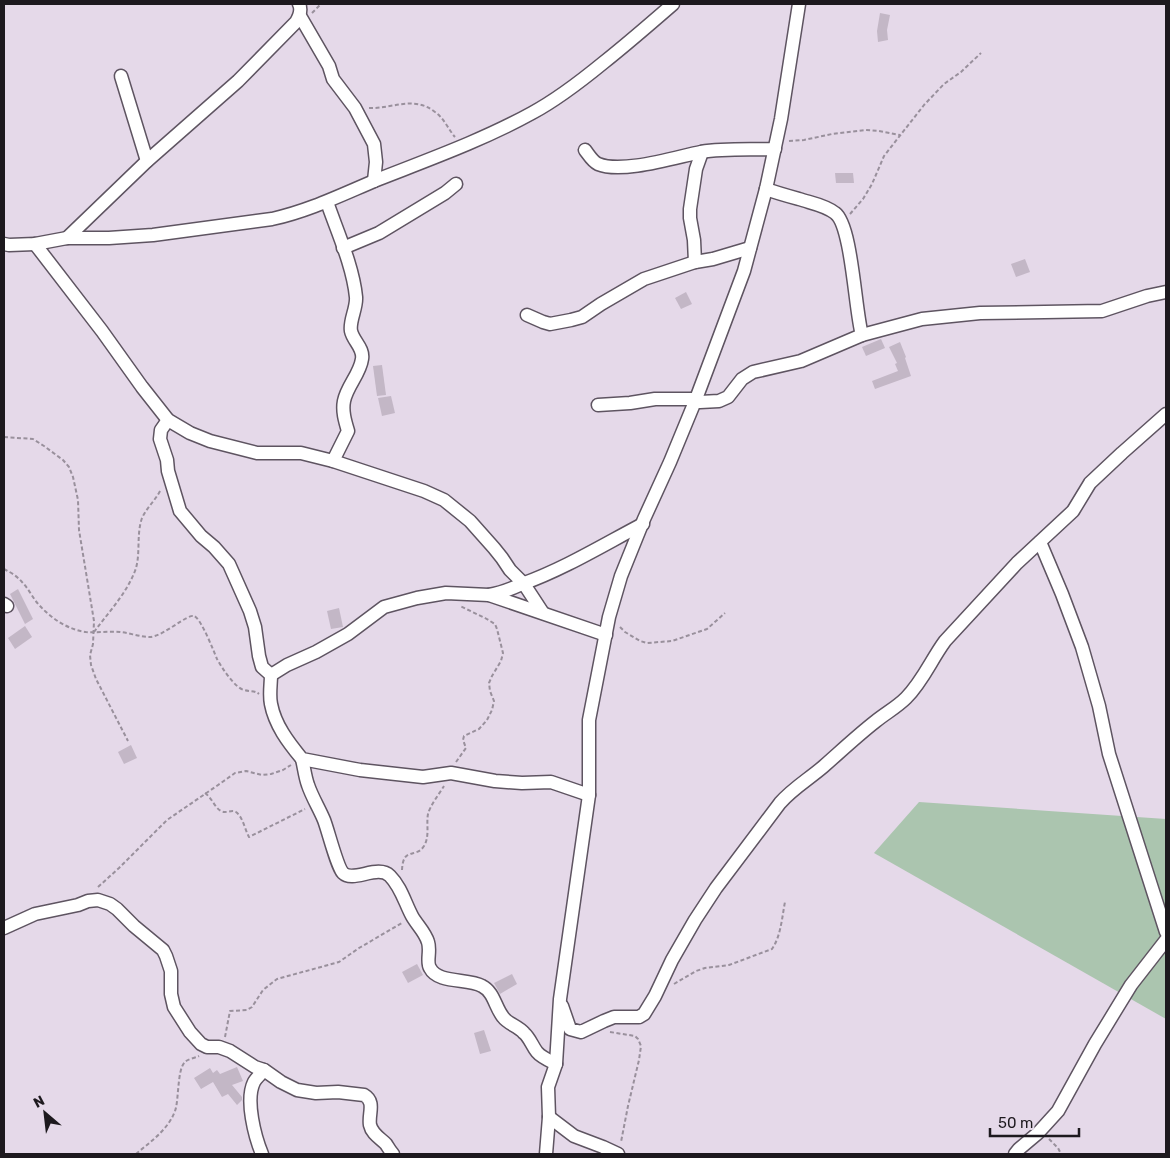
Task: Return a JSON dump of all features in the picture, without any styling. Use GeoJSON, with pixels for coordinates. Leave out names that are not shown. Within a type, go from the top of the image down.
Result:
{"type":"FeatureCollection","features":[{"type":"Feature","properties":{"kind":"street"},"geometry":{"type":"LineString","coordinates":[[5,246],[34,244],[67,238],[153,235],[272,219],[288,216],[327,202],[484,137],[533,112],[573,87],[642,32],[673,4]]}},
{"type":"Feature","properties":{"kind":"street"},"geometry":{"type":"LineString","coordinates":[[543,1153],[549,1117],[548,1087],[556,1064],[560,999],[589,795],[589,720],[609,617],[621,576],[670,462],[744,271],[776,145],[800,4]]}},
{"type":"Feature","properties":{"kind":"street"},"geometry":{"type":"LineString","coordinates":[[300,10],[331,70],[336,84],[352,105],[374,144],[376,162],[374,181]]}},
{"type":"Feature","properties":{"kind":"street"},"geometry":{"type":"LineString","coordinates":[[67,238],[147,161],[238,81],[296,22],[300,10]]}},
{"type":"Feature","properties":{"kind":"street"},"geometry":{"type":"LineString","coordinates":[[121,76],[147,161]]}},
{"type":"Feature","properties":{"kind":"street"},"geometry":{"type":"LineString","coordinates":[[585,150],[592,160],[599,164],[629,166],[702,152],[776,145]]}},
{"type":"Feature","properties":{"kind":"street"},"geometry":{"type":"LineString","coordinates":[[695,262],[690,209],[696,169],[702,152]]}},
{"type":"Feature","properties":{"kind":"street"},"geometry":{"type":"LineString","coordinates":[[343,248],[378,233],[445,193],[456,184]]}},
{"type":"Feature","properties":{"kind":"street"},"geometry":{"type":"LineString","coordinates":[[766,189],[820,205],[833,211],[842,221],[862,335]]}},
{"type":"Feature","properties":{"kind":"street"},"geometry":{"type":"LineString","coordinates":[[327,202],[354,286],[356,299],[350,330],[362,352],[362,359],[344,401],[344,418],[348,431],[333,461]]}},
{"type":"Feature","properties":{"kind":"street"},"geometry":{"type":"LineString","coordinates":[[34,244],[168,420],[190,433],[210,441],[257,452],[301,453],[333,461],[424,491],[444,500],[470,521],[510,570],[524,584],[543,613]]}},
{"type":"Feature","properties":{"kind":"street"},"geometry":{"type":"LineString","coordinates":[[527,315],[550,324],[582,317],[644,279],[695,262],[713,259],[750,248]]}},
{"type":"Feature","properties":{"kind":"street"},"geometry":{"type":"LineString","coordinates":[[598,405],[655,399],[695,399],[700,402],[719,401],[728,397],[742,379],[753,372],[801,361],[862,335],[922,318],[980,313],[1102,311],[1147,296],[1166,292]]}},
{"type":"Feature","properties":{"kind":"street"},"geometry":{"type":"LineString","coordinates":[[560,999],[570,1029],[582,1032],[614,1017],[639,1017],[642,1015],[655,996],[672,960],[695,920],[716,888],[790,791],[910,694],[927,672],[945,641],[994,588],[1073,511],[1090,483],[1166,414]]}},
{"type":"Feature","properties":{"kind":"street"},"geometry":{"type":"LineString","coordinates":[[168,420],[161,430],[160,439],[180,511],[230,564],[234,572],[250,610],[262,667],[271,676],[270,703],[278,726],[302,759],[308,785],[324,820],[343,873],[350,877],[381,872],[390,876],[401,891],[413,917],[427,940],[430,951],[428,962],[430,969],[451,980],[471,982],[487,989],[492,995],[502,1017],[527,1035],[536,1052],[556,1064]]}},
{"type":"Feature","properties":{"kind":"street"},"geometry":{"type":"LineString","coordinates":[[271,676],[287,665],[316,652],[348,634],[384,607],[417,598],[446,593],[489,595],[502,592],[548,574],[642,524]]}},
{"type":"Feature","properties":{"kind":"street"},"geometry":{"type":"LineString","coordinates":[[1040,542],[1082,647],[1100,706],[1109,754],[1166,932]]}},
{"type":"Feature","properties":{"kind":"street"},"geometry":{"type":"LineString","coordinates":[[489,595],[606,635]]}},
{"type":"Feature","properties":{"kind":"street"},"geometry":{"type":"LineString","coordinates":[[302,759],[360,770],[423,777],[451,773],[495,781],[522,783],[551,782],[589,795]]}},
{"type":"Feature","properties":{"kind":"street"},"geometry":{"type":"LineString","coordinates":[[4,928],[28,916],[88,901],[98,900],[110,904],[163,950],[171,971],[171,994],[177,1013],[201,1044],[207,1047],[223,1048],[234,1053],[297,1090],[316,1093],[338,1092],[368,1097],[371,1103],[371,1128],[393,1154]]}},
{"type":"Feature","properties":{"kind":"street"},"geometry":{"type":"LineString","coordinates":[[1015,1154],[1058,1111],[1095,1044],[1131,985],[1166,940]]}},
{"type":"Feature","properties":{"kind":"street"},"geometry":{"type":"LineString","coordinates":[[262,1154],[255,1131],[250,1100],[254,1081],[264,1070]]}},
{"type":"Feature","properties":{"kind":"street"},"geometry":{"type":"LineString","coordinates":[[549,1117],[574,1136],[620,1151]]}},
{"type":"Feature","properties":{"kind":"path"},"geometry":{"type":"LineString","coordinates":[[842,221],[863,199],[872,184],[884,156],[924,105],[944,84],[961,72],[981,53]]}},
{"type":"Feature","properties":{"kind":"path"},"geometry":{"type":"LineString","coordinates":[[352,105],[375,108],[408,103],[424,106],[436,112],[450,131],[464,145]]}},
{"type":"Feature","properties":{"kind":"path"},"geometry":{"type":"LineString","coordinates":[[776,145],[832,134],[866,130],[900,135]]}},
{"type":"Feature","properties":{"kind":"path"},"geometry":{"type":"LineString","coordinates":[[4,436],[33,440],[63,460],[69,467],[78,500],[79,530],[94,621],[90,655],[91,665],[96,679],[128,741]]}},
{"type":"Feature","properties":{"kind":"path"},"geometry":{"type":"LineString","coordinates":[[94,632],[125,590],[135,571],[141,521],[145,512],[156,498],[168,471]]}},
{"type":"Feature","properties":{"kind":"path"},"geometry":{"type":"LineString","coordinates":[[4,569],[23,582],[40,606],[64,625],[76,630],[85,632],[122,632],[151,637],[158,636],[188,617],[196,617],[205,631],[218,661],[232,681],[243,690],[255,691],[270,703]]}},
{"type":"Feature","properties":{"kind":"path"},"geometry":{"type":"LineString","coordinates":[[401,891],[404,858],[424,846],[427,838],[428,813],[454,765],[466,748],[463,740],[464,736],[479,729],[487,720],[492,710],[494,701],[489,683],[502,662],[503,653],[495,624],[454,603],[446,593]]}},
{"type":"Feature","properties":{"kind":"path"},"geometry":{"type":"LineString","coordinates":[[609,617],[626,632],[647,643],[672,641],[707,629],[725,613]]}},
{"type":"Feature","properties":{"kind":"path"},"geometry":{"type":"LineString","coordinates":[[88,901],[98,887],[167,820],[235,774],[246,771],[262,775],[271,774],[283,770],[302,759]]}},
{"type":"Feature","properties":{"kind":"path"},"geometry":{"type":"LineString","coordinates":[[205,794],[223,812],[234,811],[238,813],[249,836],[317,804]]}},
{"type":"Feature","properties":{"kind":"path"},"geometry":{"type":"LineString","coordinates":[[655,996],[705,968],[730,965],[772,949],[778,935],[785,902]]}},
{"type":"Feature","properties":{"kind":"path"},"geometry":{"type":"LineString","coordinates":[[136,1154],[158,1136],[175,1112],[183,1064],[223,1048],[230,1011],[246,1010],[252,1007],[263,990],[277,979],[338,962],[413,917]]}},
{"type":"Feature","properties":{"kind":"path"},"geometry":{"type":"LineString","coordinates":[[590,1028],[635,1036],[641,1046],[620,1151]]}},
{"type":"Feature","properties":{"kind":"path"},"geometry":{"type":"LineString","coordinates":[[1038,1133],[1053,1142],[1061,1154]]}},
{"type":"Feature","properties":{"kind":"green space"},"geometry":{"type":"Polygon","coordinates":[[[919,802],[1166,819],[1166,1019],[874,853],[919,802]]]}},
{"type":"Feature","properties":{"kind":"building"},"geometry":{"type":"Polygon","coordinates":[[[880,13],[890,15],[887,30],[888,40],[878,42],[877,31],[880,13]]]}},
{"type":"Feature","properties":{"kind":"building"},"geometry":{"type":"Polygon","coordinates":[[[835,173],[853,173],[854,183],[836,183],[835,173]]]}},
{"type":"Feature","properties":{"kind":"building"},"geometry":{"type":"Polygon","coordinates":[[[1025,259],[1030,272],[1016,277],[1011,264],[1025,259]]]}},
{"type":"Feature","properties":{"kind":"building"},"geometry":{"type":"Polygon","coordinates":[[[686,292],[692,304],[681,309],[675,298],[686,292]]]}},
{"type":"Feature","properties":{"kind":"building"},"geometry":{"type":"Polygon","coordinates":[[[881,339],[885,348],[866,356],[862,347],[881,339]]]}},
{"type":"Feature","properties":{"kind":"building"},"geometry":{"type":"Polygon","coordinates":[[[900,342],[911,376],[875,389],[872,381],[898,371],[895,364],[897,363],[889,347],[900,342]]]}},
{"type":"Feature","properties":{"kind":"building"},"geometry":{"type":"Polygon","coordinates":[[[382,365],[386,395],[377,396],[373,366],[382,365]]]}},
{"type":"Feature","properties":{"kind":"building"},"geometry":{"type":"Polygon","coordinates":[[[391,396],[395,413],[382,416],[378,398],[391,396]]]}},
{"type":"Feature","properties":{"kind":"building"},"geometry":{"type":"Polygon","coordinates":[[[18,589],[33,619],[25,624],[10,594],[18,589]]]}},
{"type":"Feature","properties":{"kind":"building"},"geometry":{"type":"Polygon","coordinates":[[[339,608],[343,627],[331,629],[327,611],[339,608]]]}},
{"type":"Feature","properties":{"kind":"building"},"geometry":{"type":"Polygon","coordinates":[[[25,626],[32,637],[15,649],[8,638],[25,626]]]}},
{"type":"Feature","properties":{"kind":"building"},"geometry":{"type":"Polygon","coordinates":[[[131,745],[137,758],[124,764],[118,752],[131,745]]]}},
{"type":"Feature","properties":{"kind":"building"},"geometry":{"type":"Polygon","coordinates":[[[417,964],[423,975],[408,983],[402,972],[417,964]]]}},
{"type":"Feature","properties":{"kind":"building"},"geometry":{"type":"Polygon","coordinates":[[[512,974],[517,984],[500,994],[494,983],[512,974]]]}},
{"type":"Feature","properties":{"kind":"building"},"geometry":{"type":"Polygon","coordinates":[[[484,1030],[491,1051],[480,1054],[474,1033],[484,1030]]]}},
{"type":"Feature","properties":{"kind":"building"},"geometry":{"type":"Polygon","coordinates":[[[237,1067],[243,1081],[232,1085],[242,1097],[242,1100],[237,1105],[228,1094],[222,1097],[213,1082],[201,1089],[194,1078],[210,1068],[213,1073],[217,1070],[220,1074],[237,1067]]]}}]}
